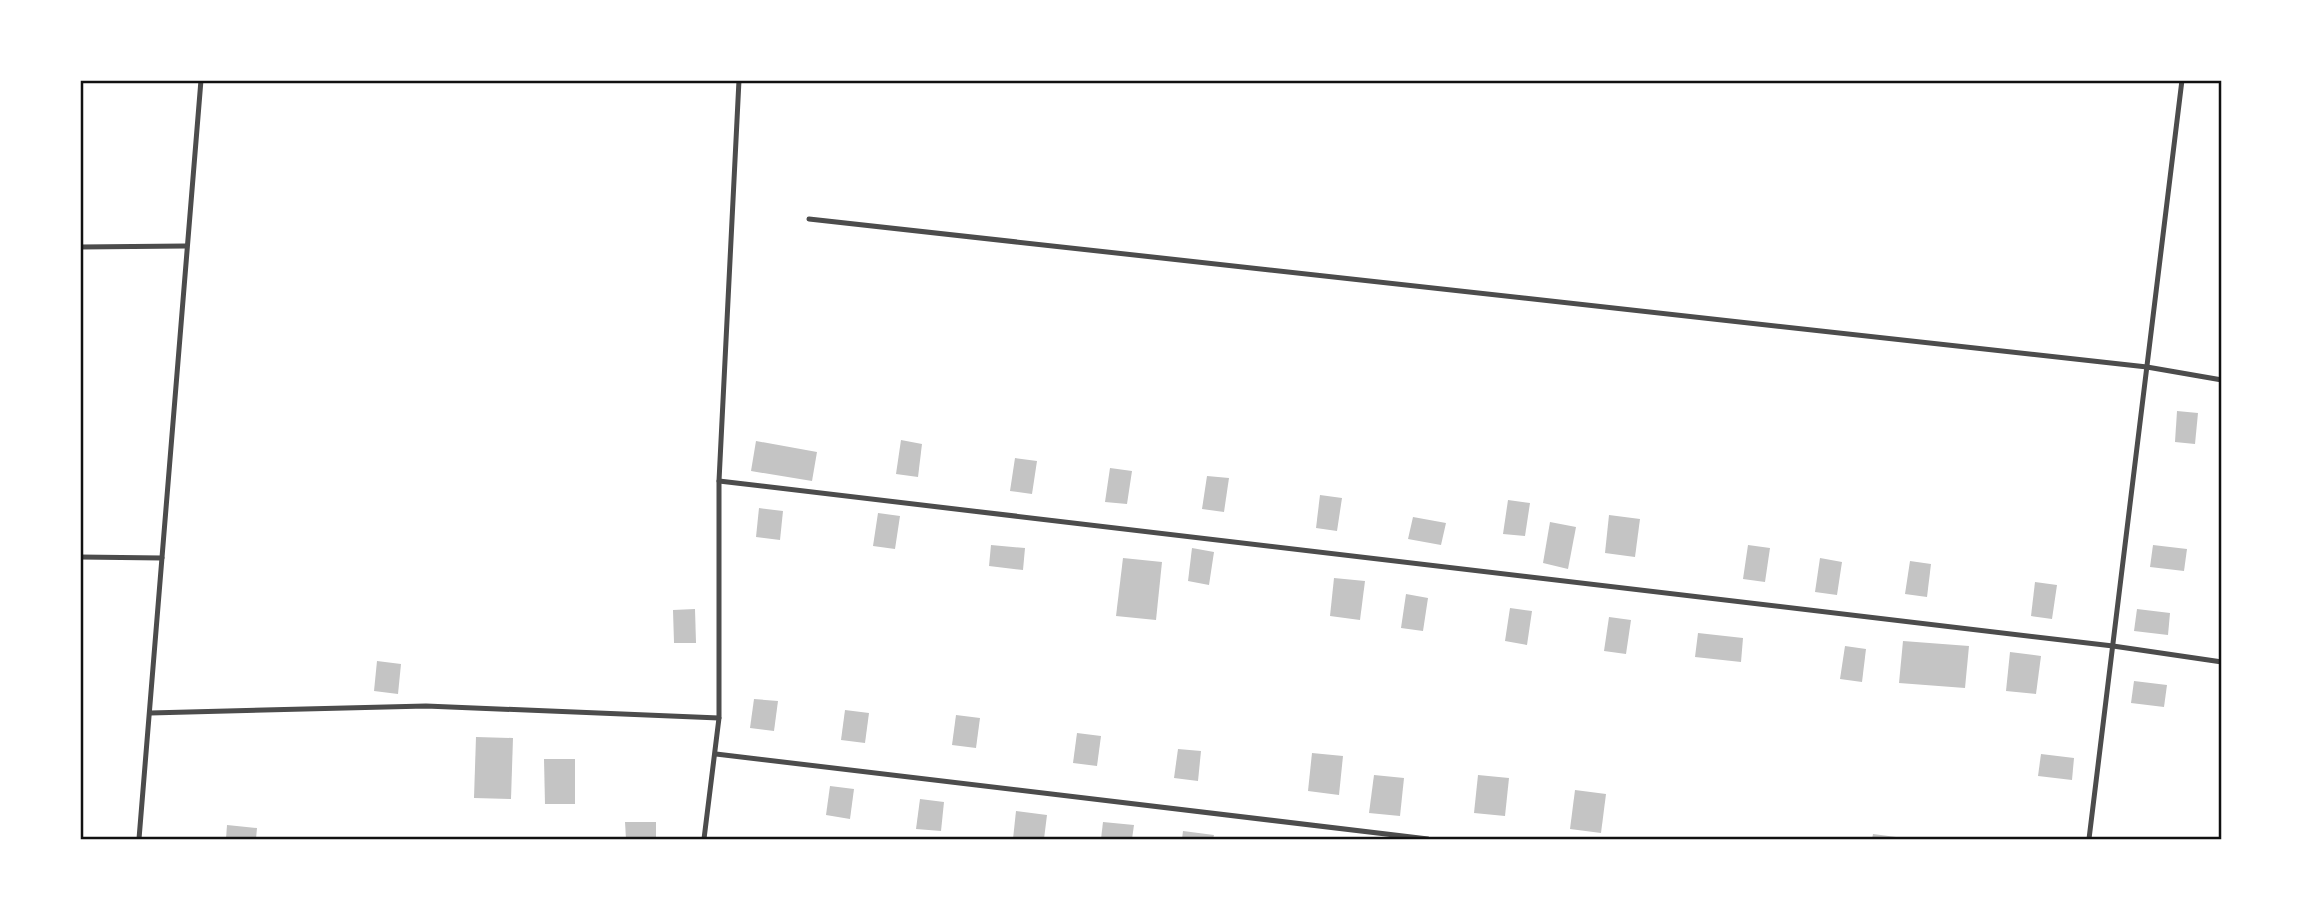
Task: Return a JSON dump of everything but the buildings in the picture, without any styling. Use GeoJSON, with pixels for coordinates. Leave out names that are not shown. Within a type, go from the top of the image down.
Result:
{"type":"FeatureCollection","features":[{"type":"Feature","properties":{"kind":"lane"},"geometry":{"type":"LineString","coordinates":[[139,839],[201,80]]}},
{"type":"Feature","properties":{"kind":"lane"},"geometry":{"type":"LineString","coordinates":[[705,839],[719,718],[719,481],[739,80]]}},
{"type":"Feature","properties":{"kind":"lane"},"geometry":{"type":"LineString","coordinates":[[2089,839],[2182,80]]}},
{"type":"Feature","properties":{"kind":"lane"},"geometry":{"type":"LineString","coordinates":[[809,219],[2147,368],[2221,380]]}},
{"type":"Feature","properties":{"kind":"lane"},"geometry":{"type":"LineString","coordinates":[[80,247],[186,246]]}},
{"type":"Feature","properties":{"kind":"lane"},"geometry":{"type":"LineString","coordinates":[[719,481],[2113,646],[2221,662]]}},
{"type":"Feature","properties":{"kind":"lane"},"geometry":{"type":"LineString","coordinates":[[80,557],[162,558]]}},
{"type":"Feature","properties":{"kind":"lane"},"geometry":{"type":"LineString","coordinates":[[150,713],[426,706],[719,718]]}},
{"type":"Feature","properties":{"kind":"lane"},"geometry":{"type":"LineString","coordinates":[[716,754],[1428,839]]}}]}
